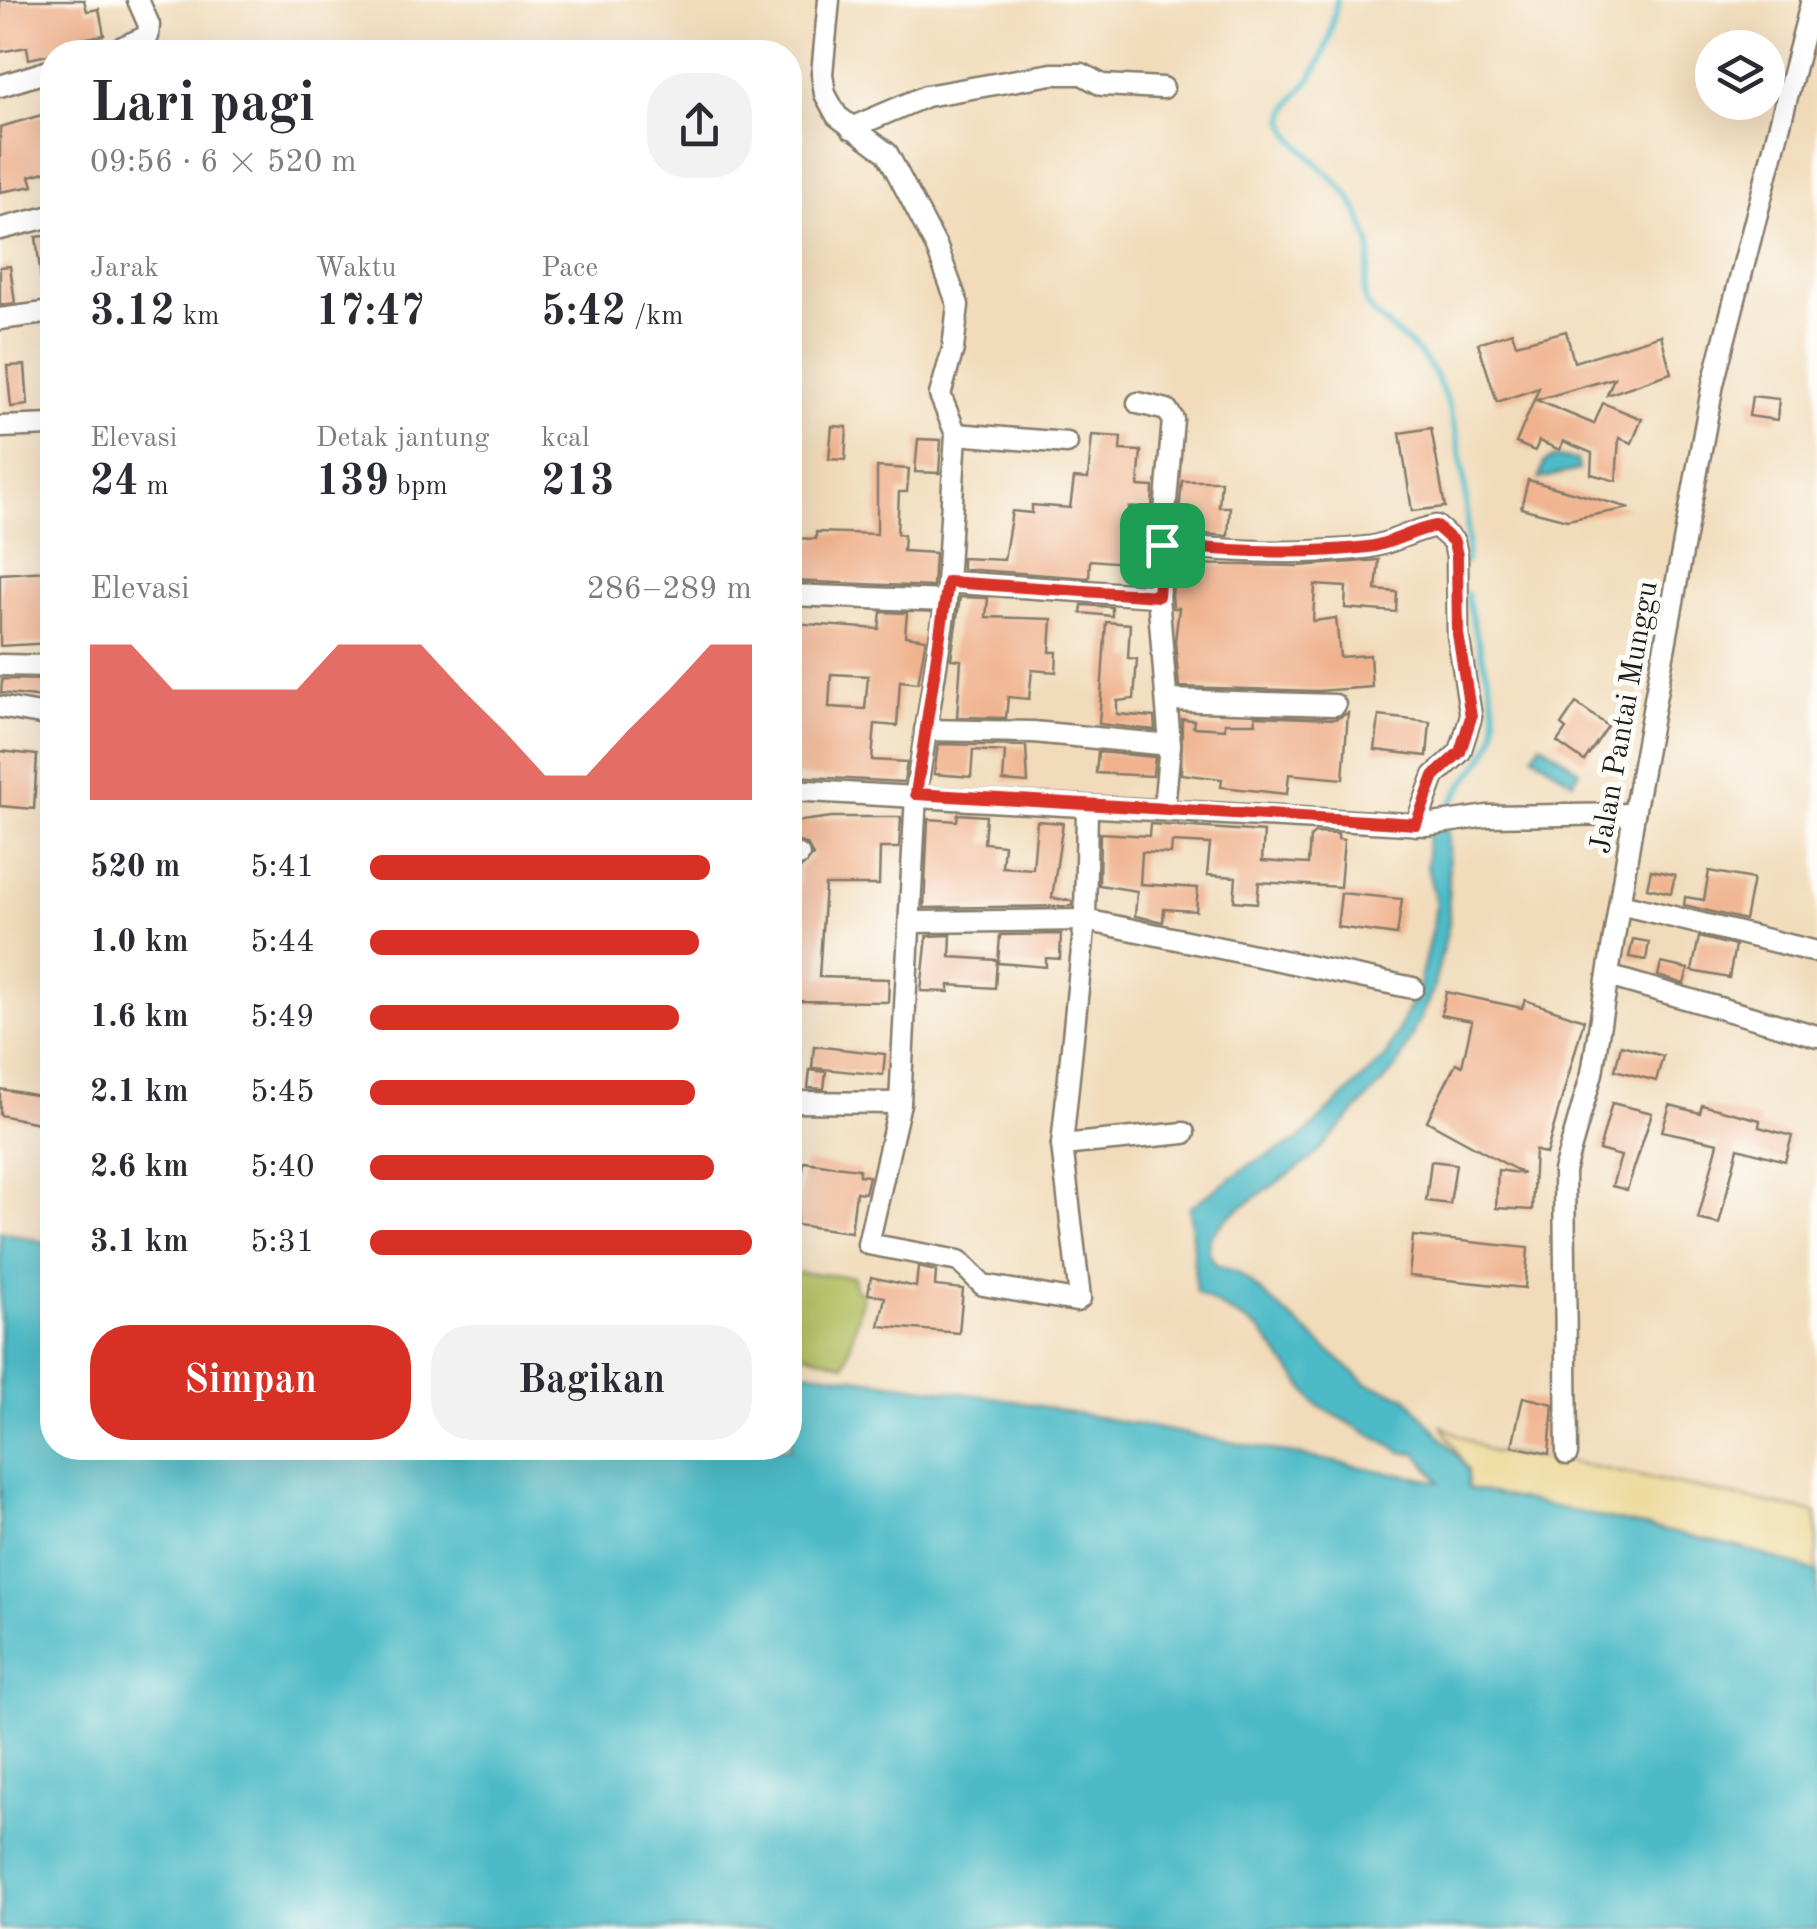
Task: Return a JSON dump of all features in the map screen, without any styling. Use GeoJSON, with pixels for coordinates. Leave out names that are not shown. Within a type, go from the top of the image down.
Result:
{"type":"FeatureCollection","features":[{"type":"Feature","properties":{"kind":"street"},"geometry":{"type":"LineString","coordinates":[[138,0],[149,26],[148,36],[143,40]]}},
{"type":"Feature","properties":{"kind":"street"},"geometry":{"type":"LineString","coordinates":[[830,0],[822,74],[825,94],[837,116],[887,153],[936,248],[958,306],[953,349],[940,395],[956,434],[947,591],[916,794],[900,1103],[868,1244],[959,1261],[983,1285],[1076,1301],[1080,1298],[1062,1145],[1084,920],[1087,808]]}},
{"type":"Feature","properties":{"kind":"street","name":"Jalan Pantai Munggu"},"geometry":{"type":"LineString","coordinates":[[1567,1454],[1564,1171],[1592,1072],[1634,814],[1714,384],[1812,0]]}},
{"type":"Feature","properties":{"kind":"street"},"geometry":{"type":"LineString","coordinates":[[0,86],[40,74]]}},
{"type":"Feature","properties":{"kind":"street"},"geometry":{"type":"LineString","coordinates":[[851,128],[926,96],[1052,74],[1082,74],[1102,85],[1163,88]]}},
{"type":"Feature","properties":{"kind":"street"},"geometry":{"type":"LineString","coordinates":[[0,229],[40,219]]}},
{"type":"Feature","properties":{"kind":"street"},"geometry":{"type":"LineString","coordinates":[[0,320],[40,314]]}},
{"type":"Feature","properties":{"kind":"street"},"geometry":{"type":"LineString","coordinates":[[1138,403],[1166,410],[1173,419],[1158,596],[1169,700],[1170,745],[1164,808]]}},
{"type":"Feature","properties":{"kind":"street"},"geometry":{"type":"LineString","coordinates":[[0,427],[40,425]]}},
{"type":"Feature","properties":{"kind":"street"},"geometry":{"type":"LineString","coordinates":[[956,434],[1067,444]]}},
{"type":"Feature","properties":{"kind":"street"},"geometry":{"type":"LineString","coordinates":[[1162,545],[1234,551],[1319,550],[1372,546],[1436,526],[1446,532],[1457,556],[1458,634],[1471,717],[1460,752],[1434,776],[1421,825]]}},
{"type":"Feature","properties":{"kind":"street"},"geometry":{"type":"LineString","coordinates":[[802,596],[947,591],[1158,596]]}},
{"type":"Feature","properties":{"kind":"street"},"geometry":{"type":"LineString","coordinates":[[0,665],[40,666]]}},
{"type":"Feature","properties":{"kind":"street"},"geometry":{"type":"LineString","coordinates":[[1169,700],[1336,705]]}},
{"type":"Feature","properties":{"kind":"street"},"geometry":{"type":"LineString","coordinates":[[0,707],[40,714]]}},
{"type":"Feature","properties":{"kind":"street"},"geometry":{"type":"LineString","coordinates":[[925,730],[1033,732],[1170,745]]}},
{"type":"Feature","properties":{"kind":"street"},"geometry":{"type":"LineString","coordinates":[[802,790],[1421,825],[1487,816],[1634,814]]}},
{"type":"Feature","properties":{"kind":"street"},"geometry":{"type":"LineString","coordinates":[[1620,904],[1813,950]]}},
{"type":"Feature","properties":{"kind":"street"},"geometry":{"type":"LineString","coordinates":[[910,922],[1084,920],[1414,988]]}},
{"type":"Feature","properties":{"kind":"street"},"geometry":{"type":"LineString","coordinates":[[1608,976],[1817,1036]]}},
{"type":"Feature","properties":{"kind":"street"},"geometry":{"type":"LineString","coordinates":[[802,1102],[900,1103]]}},
{"type":"Feature","properties":{"kind":"street"},"geometry":{"type":"LineString","coordinates":[[1062,1145],[1184,1134]]}},
{"type":"Feature","properties":{"kind":"green space"},"geometry":{"type":"Polygon","coordinates":[[[802,1273],[853,1277],[855,1288],[863,1295],[845,1365],[802,1352],[802,1273]]]}},
{"type":"Feature","properties":{"kind":"sand"},"geometry":{"type":"Polygon","coordinates":[[[1442,1426],[1491,1452],[1566,1461],[1817,1513],[1817,1572],[1738,1547],[1467,1488],[1468,1471],[1442,1426]]]}},
{"type":"Feature","properties":{"kind":"water"},"geometry":{"type":"Polygon","coordinates":[[[1554,457],[1577,460],[1579,470],[1539,479],[1544,462],[1554,457]]]}},
{"type":"Feature","properties":{"kind":"water"},"geometry":{"type":"Polygon","coordinates":[[[1541,743],[1580,771],[1573,782],[1533,755],[1541,743]]]}},
{"type":"Feature","properties":{"kind":"water"},"geometry":{"type":"Polygon","coordinates":[[[1428,830],[1448,831],[1449,924],[1432,993],[1397,1067],[1311,1159],[1229,1216],[1210,1237],[1209,1253],[1216,1265],[1238,1272],[1366,1383],[1405,1396],[1461,1460],[1468,1471],[1467,1488],[1738,1547],[1817,1572],[1817,1929],[0,1929],[0,1231],[40,1241],[40,1460],[802,1460],[802,1371],[992,1397],[1440,1482],[1417,1453],[1402,1452],[1317,1405],[1260,1330],[1196,1292],[1190,1207],[1251,1164],[1299,1140],[1386,1056],[1418,989],[1434,919],[1436,904],[1427,866],[1428,830]]]}},
{"type":"Feature","properties":{"kind":"building"},"geometry":{"type":"Polygon","coordinates":[[[0,0],[84,0],[87,11],[99,9],[104,35],[40,40],[40,57],[29,59],[27,47],[0,52],[0,0]]]}},
{"type":"Feature","properties":{"kind":"building"},"geometry":{"type":"Polygon","coordinates":[[[40,115],[40,173],[30,176],[33,186],[0,192],[0,127],[40,115]]]}},
{"type":"Feature","properties":{"kind":"building"},"geometry":{"type":"Polygon","coordinates":[[[40,236],[40,270],[36,237],[40,236]]]}},
{"type":"Feature","properties":{"kind":"building"},"geometry":{"type":"Polygon","coordinates":[[[10,266],[15,303],[0,305],[0,267],[10,266]]]}},
{"type":"Feature","properties":{"kind":"building"},"geometry":{"type":"Polygon","coordinates":[[[1566,331],[1574,362],[1661,335],[1671,373],[1607,395],[1614,378],[1536,400],[1594,424],[1603,403],[1642,419],[1632,443],[1619,438],[1616,481],[1591,474],[1592,453],[1563,441],[1560,450],[1539,441],[1535,451],[1516,443],[1539,388],[1497,402],[1478,343],[1512,332],[1516,344],[1566,331]]]}},
{"type":"Feature","properties":{"kind":"building"},"geometry":{"type":"Polygon","coordinates":[[[25,365],[28,405],[11,407],[7,366],[25,365]]]}},
{"type":"Feature","properties":{"kind":"building"},"geometry":{"type":"Polygon","coordinates":[[[1752,396],[1779,399],[1777,420],[1749,416],[1752,396]]]}},
{"type":"Feature","properties":{"kind":"building"},"geometry":{"type":"Polygon","coordinates":[[[832,426],[847,427],[845,460],[829,459],[832,426]]]}},
{"type":"Feature","properties":{"kind":"building"},"geometry":{"type":"Polygon","coordinates":[[[1431,428],[1445,507],[1412,511],[1400,433],[1431,428]]]}},
{"type":"Feature","properties":{"kind":"building"},"geometry":{"type":"Polygon","coordinates":[[[1092,435],[1121,437],[1120,450],[1141,451],[1138,486],[1153,487],[1152,509],[1129,507],[1126,543],[1140,544],[1138,564],[1090,560],[1089,578],[962,569],[962,558],[1004,560],[1012,511],[1032,513],[1032,505],[1070,508],[1074,478],[1088,479],[1092,435]]]}},
{"type":"Feature","properties":{"kind":"building"},"geometry":{"type":"Polygon","coordinates":[[[918,439],[941,440],[939,473],[915,472],[918,439]]]}},
{"type":"Feature","properties":{"kind":"building"},"geometry":{"type":"Polygon","coordinates":[[[877,467],[909,469],[907,492],[899,492],[897,534],[904,535],[903,551],[935,553],[933,587],[802,582],[802,538],[816,539],[816,532],[877,534],[877,467]]]}},
{"type":"Feature","properties":{"kind":"building"},"geometry":{"type":"Polygon","coordinates":[[[1528,480],[1630,508],[1567,520],[1521,508],[1528,480]]]}},
{"type":"Feature","properties":{"kind":"building"},"geometry":{"type":"Polygon","coordinates":[[[1182,481],[1221,481],[1219,507],[1230,507],[1228,536],[1177,532],[1182,481]]]}},
{"type":"Feature","properties":{"kind":"building"},"geometry":{"type":"Polygon","coordinates":[[[1379,560],[1376,590],[1397,592],[1396,612],[1345,608],[1346,587],[1315,585],[1313,621],[1336,618],[1340,657],[1370,655],[1372,687],[1318,691],[1179,687],[1175,641],[1179,608],[1173,608],[1172,595],[1174,573],[1183,573],[1182,564],[1299,566],[1379,560]]]}},
{"type":"Feature","properties":{"kind":"building"},"geometry":{"type":"Polygon","coordinates":[[[40,571],[40,644],[0,646],[0,574],[40,571]]]}},
{"type":"Feature","properties":{"kind":"building"},"geometry":{"type":"Polygon","coordinates":[[[960,597],[988,598],[986,617],[1052,619],[1050,652],[1057,652],[1056,672],[1032,670],[1029,699],[1008,697],[1006,718],[957,717],[961,660],[951,659],[960,597]]]}},
{"type":"Feature","properties":{"kind":"building"},"geometry":{"type":"Polygon","coordinates":[[[1082,605],[1112,607],[1112,616],[1081,613],[1082,605]]]}},
{"type":"Feature","properties":{"kind":"building"},"geometry":{"type":"Polygon","coordinates":[[[881,612],[907,613],[905,636],[926,639],[918,683],[900,681],[897,726],[875,724],[872,760],[907,762],[904,782],[802,777],[802,624],[879,629],[881,612]],[[831,674],[829,707],[865,709],[868,676],[831,674]]]}},
{"type":"Feature","properties":{"kind":"building"},"geometry":{"type":"Polygon","coordinates":[[[1106,622],[1130,624],[1128,658],[1137,659],[1134,699],[1117,701],[1117,714],[1154,717],[1155,730],[1099,724],[1106,622]]]}},
{"type":"Feature","properties":{"kind":"building"},"geometry":{"type":"Polygon","coordinates":[[[2,679],[40,680],[40,698],[1,693],[2,679]]]}},
{"type":"Feature","properties":{"kind":"building"},"geometry":{"type":"Polygon","coordinates":[[[1576,703],[1608,726],[1584,761],[1557,742],[1566,729],[1561,725],[1576,703]]]}},
{"type":"Feature","properties":{"kind":"building"},"geometry":{"type":"Polygon","coordinates":[[[1348,713],[1343,779],[1289,774],[1287,794],[1221,787],[1222,779],[1181,774],[1182,719],[1194,720],[1193,727],[1225,729],[1225,723],[1256,723],[1255,716],[1335,719],[1348,713]]]}},
{"type":"Feature","properties":{"kind":"building"},"geometry":{"type":"Polygon","coordinates":[[[1379,716],[1430,722],[1427,756],[1375,750],[1379,716]]]}},
{"type":"Feature","properties":{"kind":"building"},"geometry":{"type":"Polygon","coordinates":[[[938,744],[1026,746],[1028,783],[1003,781],[1005,752],[973,750],[971,777],[934,774],[938,744]]]}},
{"type":"Feature","properties":{"kind":"building"},"geometry":{"type":"Polygon","coordinates":[[[0,751],[37,755],[34,809],[0,806],[0,751]]]}},
{"type":"Feature","properties":{"kind":"building"},"geometry":{"type":"Polygon","coordinates":[[[1098,752],[1155,757],[1153,776],[1096,773],[1098,752]]]}},
{"type":"Feature","properties":{"kind":"building"},"geometry":{"type":"Polygon","coordinates":[[[958,814],[986,816],[984,843],[1004,845],[1002,867],[1033,869],[1037,821],[1063,823],[1052,898],[1072,901],[1072,906],[924,908],[928,819],[957,821],[958,814]]]}},
{"type":"Feature","properties":{"kind":"building"},"geometry":{"type":"Polygon","coordinates":[[[901,817],[899,848],[880,848],[879,885],[825,885],[819,977],[889,979],[888,1002],[802,1001],[802,866],[813,856],[807,844],[802,843],[802,821],[901,817]]]}},
{"type":"Feature","properties":{"kind":"building"},"geometry":{"type":"Polygon","coordinates":[[[1150,824],[1264,832],[1262,861],[1308,864],[1310,837],[1315,833],[1338,834],[1338,839],[1344,840],[1340,887],[1259,882],[1257,903],[1234,901],[1236,877],[1207,875],[1210,844],[1172,842],[1171,854],[1142,852],[1140,884],[1198,888],[1196,911],[1164,909],[1163,922],[1135,916],[1137,891],[1099,885],[1100,833],[1149,836],[1150,824]]]}},
{"type":"Feature","properties":{"kind":"building"},"geometry":{"type":"Polygon","coordinates":[[[1651,870],[1675,875],[1671,893],[1647,888],[1651,870]]]}},
{"type":"Feature","properties":{"kind":"building"},"geometry":{"type":"Polygon","coordinates":[[[1709,871],[1753,879],[1745,920],[1684,905],[1685,897],[1704,900],[1709,871]]]}},
{"type":"Feature","properties":{"kind":"building"},"geometry":{"type":"Polygon","coordinates":[[[1341,893],[1402,899],[1397,935],[1337,927],[1341,893]]]}},
{"type":"Feature","properties":{"kind":"building"},"geometry":{"type":"Polygon","coordinates":[[[1061,934],[1060,959],[1046,958],[1046,967],[998,963],[1000,935],[1061,934]]]}},
{"type":"Feature","properties":{"kind":"building"},"geometry":{"type":"Polygon","coordinates":[[[951,935],[950,957],[997,960],[995,988],[949,985],[949,992],[921,991],[927,936],[951,935]]]}},
{"type":"Feature","properties":{"kind":"building"},"geometry":{"type":"Polygon","coordinates":[[[1699,937],[1735,946],[1729,978],[1692,971],[1699,937]]]}},
{"type":"Feature","properties":{"kind":"building"},"geometry":{"type":"Polygon","coordinates":[[[1633,939],[1649,942],[1646,960],[1629,957],[1633,939]]]}},
{"type":"Feature","properties":{"kind":"building"},"geometry":{"type":"Polygon","coordinates":[[[1661,963],[1688,969],[1684,984],[1658,976],[1661,963]]]}},
{"type":"Feature","properties":{"kind":"building"},"geometry":{"type":"Polygon","coordinates":[[[1446,992],[1522,1008],[1525,1000],[1584,1020],[1546,1154],[1535,1150],[1532,1210],[1496,1208],[1498,1170],[1524,1174],[1427,1121],[1456,1063],[1462,1066],[1472,1021],[1441,1015],[1446,992]]]}},
{"type":"Feature","properties":{"kind":"building"},"geometry":{"type":"Polygon","coordinates":[[[1621,1045],[1663,1056],[1656,1081],[1615,1070],[1621,1045]]]}},
{"type":"Feature","properties":{"kind":"building"},"geometry":{"type":"Polygon","coordinates":[[[814,1046],[885,1054],[883,1075],[812,1068],[814,1046]]]}},
{"type":"Feature","properties":{"kind":"building"},"geometry":{"type":"Polygon","coordinates":[[[810,1070],[826,1072],[824,1089],[808,1088],[810,1070]]]}},
{"type":"Feature","properties":{"kind":"building"},"geometry":{"type":"Polygon","coordinates":[[[0,1089],[40,1096],[40,1123],[0,1115],[0,1089]]]}},
{"type":"Feature","properties":{"kind":"building"},"geometry":{"type":"Polygon","coordinates":[[[1612,1103],[1652,1113],[1627,1190],[1612,1186],[1621,1156],[1599,1150],[1612,1103]]]}},
{"type":"Feature","properties":{"kind":"building"},"geometry":{"type":"Polygon","coordinates":[[[1670,1105],[1700,1113],[1702,1105],[1760,1120],[1759,1127],[1792,1136],[1785,1161],[1738,1148],[1719,1224],[1698,1219],[1718,1143],[1662,1131],[1670,1105]]]}},
{"type":"Feature","properties":{"kind":"building"},"geometry":{"type":"Polygon","coordinates":[[[1431,1161],[1456,1164],[1450,1204],[1426,1201],[1431,1161]]]}},
{"type":"Feature","properties":{"kind":"building"},"geometry":{"type":"Polygon","coordinates":[[[804,1162],[859,1169],[859,1175],[869,1176],[865,1193],[856,1192],[851,1232],[802,1226],[804,1162]]]}},
{"type":"Feature","properties":{"kind":"building"},"geometry":{"type":"Polygon","coordinates":[[[1413,1236],[1528,1248],[1525,1288],[1409,1276],[1413,1236]]]}},
{"type":"Feature","properties":{"kind":"building"},"geometry":{"type":"Polygon","coordinates":[[[918,1267],[936,1271],[935,1286],[963,1289],[959,1333],[879,1326],[885,1297],[868,1294],[871,1277],[916,1287],[918,1267]]]}},
{"type":"Feature","properties":{"kind":"building"},"geometry":{"type":"Polygon","coordinates":[[[1523,1397],[1553,1404],[1549,1454],[1512,1446],[1523,1397]]]}},
{"type":"Feature","properties":{"kind":"waterway"},"geometry":{"type":"LineString","coordinates":[[1337,0],[1321,60],[1290,105],[1286,124],[1295,140],[1344,190],[1359,215],[1370,247],[1364,292],[1368,306],[1428,364],[1449,407],[1465,487],[1466,562]]}},
{"type":"Feature","properties":{"kind":"waterway"},"geometry":{"type":"LineString","coordinates":[[1446,819],[1455,797],[1488,750],[1495,725],[1491,689],[1467,594]]}},
{"type":"Feature","properties":{"kind":"route"},"geometry":{"type":"LineString","coordinates":[[1436,526],[1446,532],[1454,542],[1457,556],[1458,634],[1471,717],[1460,752],[1434,776],[1416,824],[1164,808],[1087,808],[916,794],[948,582],[1158,596],[1162,545],[1234,551],[1319,550],[1372,546],[1436,526]]}}]}
